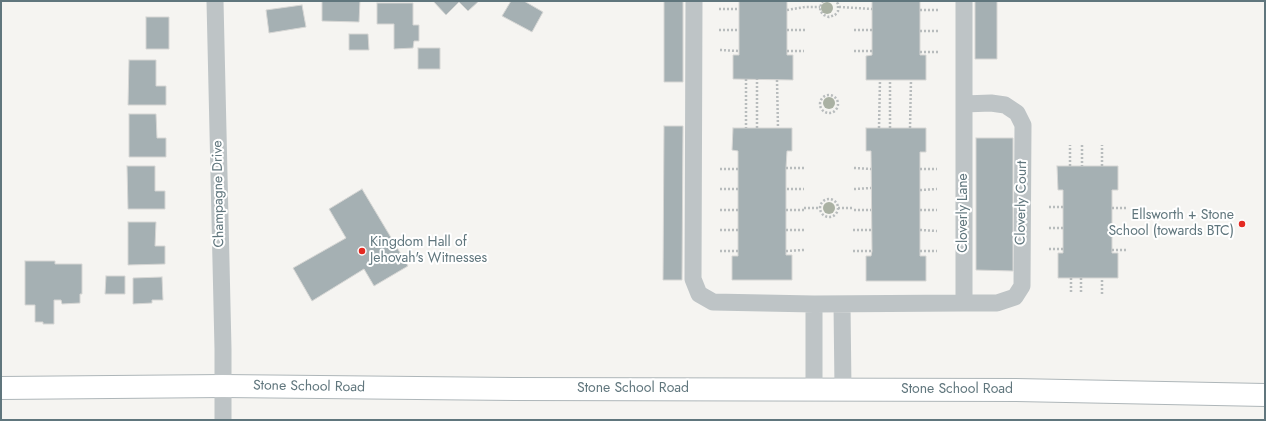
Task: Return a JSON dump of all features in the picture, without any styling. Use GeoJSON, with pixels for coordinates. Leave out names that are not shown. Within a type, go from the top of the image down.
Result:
{"type":"FeatureCollection","features":[{"type":"Feature","properties":{"kind":"main road","name":"Stone School Road"},"geometry":{"type":"LineString","coordinates":[[1,388],[223,386],[506,389],[1024,390],[1265,395]]}},
{"type":"Feature","properties":{"kind":"street","name":"Champagne Drive"},"geometry":{"type":"LineString","coordinates":[[215,1],[223,420]]}},
{"type":"Feature","properties":{"kind":"street"},"geometry":{"type":"LineString","coordinates":[[694,1],[693,279],[699,294],[713,302],[814,304],[964,303]]}},
{"type":"Feature","properties":{"kind":"street","name":"Cloverly Lane"},"geometry":{"type":"LineString","coordinates":[[964,1],[964,303]]}},
{"type":"Feature","properties":{"kind":"street","name":"Cloverly Court"},"geometry":{"type":"LineString","coordinates":[[964,104],[991,102],[1005,105],[1017,113],[1023,125],[1022,286],[1014,297],[997,303],[964,303]]}},
{"type":"Feature","properties":{"kind":"street"},"geometry":{"type":"LineString","coordinates":[[814,304],[814,389]]}},
{"type":"Feature","properties":{"kind":"street"},"geometry":{"type":"LineString","coordinates":[[842,304],[843,389]]}},
{"type":"Feature","properties":{"kind":"path"},"geometry":{"type":"LineString","coordinates":[[823,1],[820,7],[822,13],[826,17],[835,15],[839,8]]}},
{"type":"Feature","properties":{"kind":"path"},"geometry":{"type":"LineString","coordinates":[[836,1],[839,8]]}},
{"type":"Feature","properties":{"kind":"path"},"geometry":{"type":"LineString","coordinates":[[787,10],[805,7],[820,7]]}},
{"type":"Feature","properties":{"kind":"path"},"geometry":{"type":"LineString","coordinates":[[839,8],[872,9]]}},
{"type":"Feature","properties":{"kind":"path"},"geometry":{"type":"LineString","coordinates":[[719,9],[738,9]]}},
{"type":"Feature","properties":{"kind":"path"},"geometry":{"type":"LineString","coordinates":[[920,10],[938,10]]}},
{"type":"Feature","properties":{"kind":"path"},"geometry":{"type":"LineString","coordinates":[[719,30],[739,30]]}},
{"type":"Feature","properties":{"kind":"path"},"geometry":{"type":"LineString","coordinates":[[787,30],[804,30]]}},
{"type":"Feature","properties":{"kind":"path"},"geometry":{"type":"LineString","coordinates":[[854,30],[872,30]]}},
{"type":"Feature","properties":{"kind":"path"},"geometry":{"type":"LineString","coordinates":[[920,30],[938,31]]}},
{"type":"Feature","properties":{"kind":"path"},"geometry":{"type":"LineString","coordinates":[[720,50],[739,51]]}},
{"type":"Feature","properties":{"kind":"path"},"geometry":{"type":"LineString","coordinates":[[787,51],[804,51]]}},
{"type":"Feature","properties":{"kind":"path"},"geometry":{"type":"LineString","coordinates":[[854,51],[872,51]]}},
{"type":"Feature","properties":{"kind":"path"},"geometry":{"type":"LineString","coordinates":[[920,52],[938,52]]}},
{"type":"Feature","properties":{"kind":"path"},"geometry":{"type":"LineString","coordinates":[[757,79],[757,128]]}},
{"type":"Feature","properties":{"kind":"path"},"geometry":{"type":"LineString","coordinates":[[746,80],[746,128]]}},
{"type":"Feature","properties":{"kind":"path"},"geometry":{"type":"LineString","coordinates":[[777,80],[778,128]]}},
{"type":"Feature","properties":{"kind":"path"},"geometry":{"type":"LineString","coordinates":[[879,128],[880,80]]}},
{"type":"Feature","properties":{"kind":"path"},"geometry":{"type":"LineString","coordinates":[[890,80],[890,128]]}},
{"type":"Feature","properties":{"kind":"path"},"geometry":{"type":"LineString","coordinates":[[910,128],[911,80]]}},
{"type":"Feature","properties":{"kind":"path"},"geometry":{"type":"LineString","coordinates":[[831,95],[838,100],[838,106],[832,113],[824,111],[820,106],[821,100],[825,96],[831,95]]}},
{"type":"Feature","properties":{"kind":"path"},"geometry":{"type":"LineString","coordinates":[[1070,145],[1070,166]]}},
{"type":"Feature","properties":{"kind":"path"},"geometry":{"type":"LineString","coordinates":[[1082,145],[1082,166]]}},
{"type":"Feature","properties":{"kind":"path"},"geometry":{"type":"LineString","coordinates":[[1102,145],[1102,166]]}},
{"type":"Feature","properties":{"kind":"path"},"geometry":{"type":"LineString","coordinates":[[720,168],[738,169]]}},
{"type":"Feature","properties":{"kind":"path"},"geometry":{"type":"LineString","coordinates":[[786,168],[804,168]]}},
{"type":"Feature","properties":{"kind":"path"},"geometry":{"type":"LineString","coordinates":[[854,168],[871,168]]}},
{"type":"Feature","properties":{"kind":"path"},"geometry":{"type":"LineString","coordinates":[[920,169],[937,169]]}},
{"type":"Feature","properties":{"kind":"path"},"geometry":{"type":"LineString","coordinates":[[854,189],[871,188]]}},
{"type":"Feature","properties":{"kind":"path"},"geometry":{"type":"LineString","coordinates":[[720,189],[738,189]]}},
{"type":"Feature","properties":{"kind":"path"},"geometry":{"type":"LineString","coordinates":[[786,189],[804,189]]}},
{"type":"Feature","properties":{"kind":"path"},"geometry":{"type":"LineString","coordinates":[[920,190],[937,189]]}},
{"type":"Feature","properties":{"kind":"path"},"geometry":{"type":"LineString","coordinates":[[829,199],[837,203],[838,208],[836,214],[827,217],[822,214],[820,208],[824,200],[829,199]]}},
{"type":"Feature","properties":{"kind":"path"},"geometry":{"type":"LineString","coordinates":[[786,210],[820,208]]}},
{"type":"Feature","properties":{"kind":"path"},"geometry":{"type":"LineString","coordinates":[[838,208],[871,210]]}},
{"type":"Feature","properties":{"kind":"path"},"geometry":{"type":"LineString","coordinates":[[1049,208],[1063,208]]}},
{"type":"Feature","properties":{"kind":"path"},"geometry":{"type":"LineString","coordinates":[[1112,208],[1127,208]]}},
{"type":"Feature","properties":{"kind":"path"},"geometry":{"type":"LineString","coordinates":[[720,210],[738,210]]}},
{"type":"Feature","properties":{"kind":"path"},"geometry":{"type":"LineString","coordinates":[[920,210],[937,210]]}},
{"type":"Feature","properties":{"kind":"path"},"geometry":{"type":"LineString","coordinates":[[1049,228],[1063,228]]}},
{"type":"Feature","properties":{"kind":"path"},"geometry":{"type":"LineString","coordinates":[[1112,228],[1127,228]]}},
{"type":"Feature","properties":{"kind":"path"},"geometry":{"type":"LineString","coordinates":[[720,230],[738,230]]}},
{"type":"Feature","properties":{"kind":"path"},"geometry":{"type":"LineString","coordinates":[[786,230],[804,230]]}},
{"type":"Feature","properties":{"kind":"path"},"geometry":{"type":"LineString","coordinates":[[854,230],[871,230]]}},
{"type":"Feature","properties":{"kind":"path"},"geometry":{"type":"LineString","coordinates":[[920,230],[937,231]]}},
{"type":"Feature","properties":{"kind":"path"},"geometry":{"type":"LineString","coordinates":[[1049,249],[1063,249]]}},
{"type":"Feature","properties":{"kind":"path"},"geometry":{"type":"LineString","coordinates":[[786,251],[804,250]]}},
{"type":"Feature","properties":{"kind":"path"},"geometry":{"type":"LineString","coordinates":[[1112,250],[1127,250]]}},
{"type":"Feature","properties":{"kind":"path"},"geometry":{"type":"LineString","coordinates":[[720,251],[738,251]]}},
{"type":"Feature","properties":{"kind":"path"},"geometry":{"type":"LineString","coordinates":[[853,251],[872,251]]}},
{"type":"Feature","properties":{"kind":"path"},"geometry":{"type":"LineString","coordinates":[[920,251],[937,252]]}},
{"type":"Feature","properties":{"kind":"path"},"geometry":{"type":"LineString","coordinates":[[1071,278],[1071,294]]}},
{"type":"Feature","properties":{"kind":"path"},"geometry":{"type":"LineString","coordinates":[[1081,278],[1081,294]]}},
{"type":"Feature","properties":{"kind":"path"},"geometry":{"type":"LineString","coordinates":[[1102,278],[1102,294]]}},
{"type":"Feature","properties":{"kind":"building"},"geometry":{"type":"Polygon","coordinates":[[[322,1],[360,1],[359,22],[322,21],[322,1]]]}},
{"type":"Feature","properties":{"kind":"building"},"geometry":{"type":"Polygon","coordinates":[[[433,1],[479,1],[468,11],[459,2],[446,15],[433,1]]]}},
{"type":"Feature","properties":{"kind":"building"},"geometry":{"type":"Polygon","coordinates":[[[511,1],[524,1],[543,12],[532,32],[502,16],[511,1]]]}},
{"type":"Feature","properties":{"kind":"building"},"geometry":{"type":"Polygon","coordinates":[[[664,1],[683,1],[683,82],[664,82],[664,1]]]}},
{"type":"Feature","properties":{"kind":"building"},"geometry":{"type":"Polygon","coordinates":[[[739,1],[787,1],[787,55],[793,55],[793,80],[733,79],[733,55],[739,55],[739,1]]]}},
{"type":"Feature","properties":{"kind":"building"},"geometry":{"type":"Polygon","coordinates":[[[872,1],[920,1],[920,55],[926,55],[926,80],[866,80],[866,56],[872,55],[872,1]]]}},
{"type":"Feature","properties":{"kind":"building"},"geometry":{"type":"Polygon","coordinates":[[[975,1],[997,1],[997,59],[975,59],[975,1]]]}},
{"type":"Feature","properties":{"kind":"building"},"geometry":{"type":"Polygon","coordinates":[[[377,3],[413,3],[413,25],[419,25],[419,41],[414,41],[413,48],[394,49],[394,24],[377,24],[377,3]]]}},
{"type":"Feature","properties":{"kind":"building"},"geometry":{"type":"Polygon","coordinates":[[[302,5],[306,27],[269,33],[266,10],[302,5]]]}},
{"type":"Feature","properties":{"kind":"building"},"geometry":{"type":"Polygon","coordinates":[[[146,17],[169,17],[169,49],[146,49],[146,17]]]}},
{"type":"Feature","properties":{"kind":"building"},"geometry":{"type":"Polygon","coordinates":[[[349,34],[368,34],[369,50],[349,50],[349,34]]]}},
{"type":"Feature","properties":{"kind":"building"},"geometry":{"type":"Polygon","coordinates":[[[418,48],[440,48],[440,69],[418,69],[418,48]]]}},
{"type":"Feature","properties":{"kind":"building"},"geometry":{"type":"Polygon","coordinates":[[[129,60],[156,60],[156,86],[166,86],[166,105],[128,105],[129,60]]]}},
{"type":"Feature","properties":{"kind":"building"},"geometry":{"type":"Polygon","coordinates":[[[129,114],[156,114],[157,138],[166,138],[166,157],[129,157],[129,114]]]}},
{"type":"Feature","properties":{"kind":"building"},"geometry":{"type":"Polygon","coordinates":[[[664,126],[683,126],[682,280],[663,280],[664,126]]]}},
{"type":"Feature","properties":{"kind":"building"},"geometry":{"type":"Polygon","coordinates":[[[733,128],[792,128],[792,151],[787,151],[786,168],[786,255],[792,255],[792,280],[732,280],[732,256],[738,256],[738,151],[732,150],[733,128]]]}},
{"type":"Feature","properties":{"kind":"building"},"geometry":{"type":"Polygon","coordinates":[[[866,128],[926,128],[926,152],[920,152],[920,256],[926,256],[926,281],[866,281],[866,256],[871,256],[872,251],[871,151],[866,151],[866,128]]]}},
{"type":"Feature","properties":{"kind":"building"},"geometry":{"type":"Polygon","coordinates":[[[976,138],[1013,138],[1013,271],[976,270],[976,138]]]}},
{"type":"Feature","properties":{"kind":"building"},"geometry":{"type":"Polygon","coordinates":[[[127,166],[155,166],[155,191],[165,191],[165,209],[128,209],[127,166]]]}},
{"type":"Feature","properties":{"kind":"building"},"geometry":{"type":"Polygon","coordinates":[[[1057,166],[1118,166],[1118,190],[1112,190],[1112,253],[1118,253],[1118,278],[1058,278],[1058,253],[1063,253],[1063,190],[1058,190],[1057,166]]]}},
{"type":"Feature","properties":{"kind":"building","name":"Kingdom Hall of Jehovah's Witnesses"},"geometry":{"type":"Polygon","coordinates":[[[362,189],[408,266],[374,286],[364,269],[312,301],[293,268],[346,238],[329,209],[362,189]]]}},
{"type":"Feature","properties":{"kind":"building"},"geometry":{"type":"Polygon","coordinates":[[[128,222],[156,222],[155,246],[165,246],[165,264],[128,265],[128,222]]]}},
{"type":"Feature","properties":{"kind":"building"},"geometry":{"type":"Polygon","coordinates":[[[25,261],[55,261],[55,264],[82,264],[82,294],[80,294],[80,303],[62,304],[61,300],[54,300],[54,324],[35,322],[35,305],[25,305],[25,261]]]}},
{"type":"Feature","properties":{"kind":"building"},"geometry":{"type":"Polygon","coordinates":[[[106,276],[125,276],[125,294],[105,294],[106,276]]]}},
{"type":"Feature","properties":{"kind":"building"},"geometry":{"type":"Polygon","coordinates":[[[162,277],[163,300],[152,300],[152,303],[133,304],[133,278],[162,277]]]}},
{"type":"Feature","properties":{"kind":"place","name":"Ellsworth + Stone School (towards BTC)"},"geometry":{"type":"Point","coordinates":[1242,224]}},
{"type":"Feature","properties":{"kind":"place","name":"Kingdom Hall of Jehovah's Witnesses"},"geometry":{"type":"Point","coordinates":[362,251]}}]}
